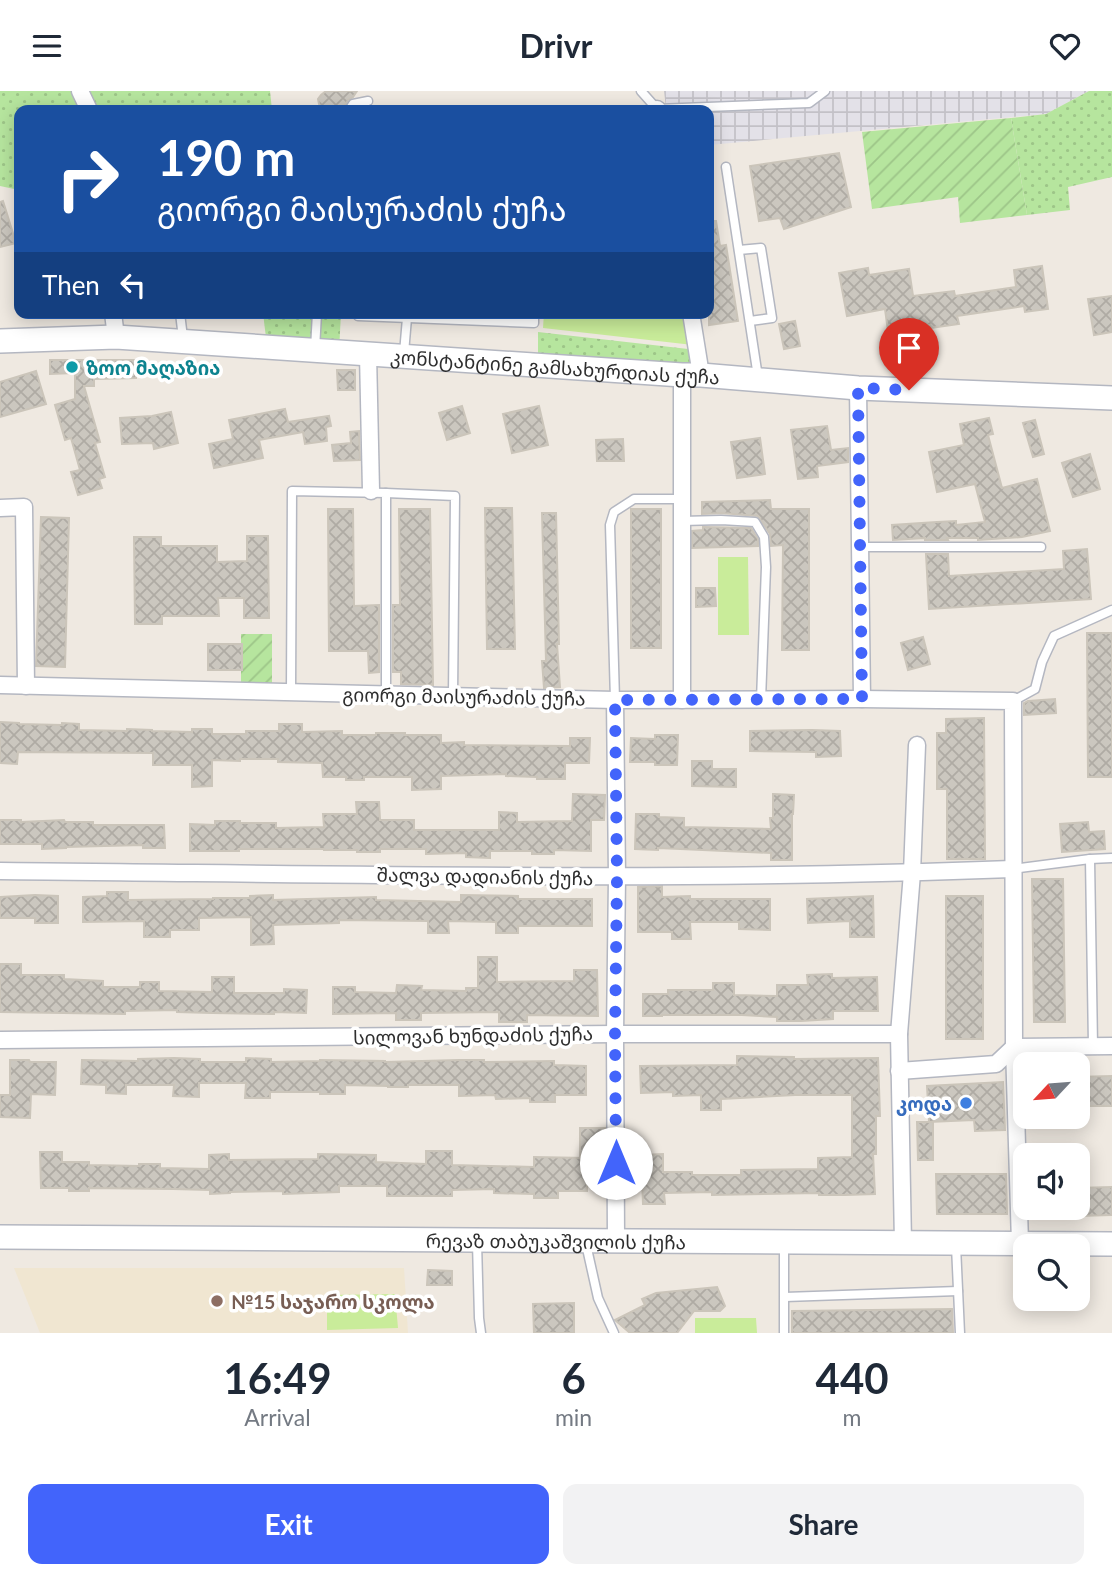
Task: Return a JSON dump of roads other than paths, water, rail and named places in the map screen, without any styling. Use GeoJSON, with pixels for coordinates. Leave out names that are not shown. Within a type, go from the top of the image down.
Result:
{"type":"FeatureCollection","features":[{"type":"Feature","properties":{"kind":"main road","name":"კონსტანტინე გამსახურდიას ქუჩა"},"geometry":{"type":"LineString","coordinates":[[0,341],[116,337],[858,388],[1112,398]]}},
{"type":"Feature","properties":{"kind":"main road","name":"რევაზ თაბუკაშვილის ქუჩა"},"geometry":{"type":"LineString","coordinates":[[0,1237],[1013,1244]]}},
{"type":"Feature","properties":{"kind":"main road","name":"რევაზ თაბუკაშვილის ქუჩა"},"geometry":{"type":"LineString","coordinates":[[1090,1244],[1112,1244]]}},
{"type":"Feature","properties":{"kind":"street"},"geometry":{"type":"LineString","coordinates":[[114,319],[116,337]]}},
{"type":"Feature","properties":{"kind":"street"},"geometry":{"type":"LineString","coordinates":[[682,699],[682,499],[691,375],[691,319]]}},
{"type":"Feature","properties":{"kind":"street"},"geometry":{"type":"LineString","coordinates":[[368,354],[379,492]]}},
{"type":"Feature","properties":{"kind":"street"},"geometry":{"type":"LineString","coordinates":[[858,388],[862,699]]}},
{"type":"Feature","properties":{"kind":"street"},"geometry":{"type":"LineString","coordinates":[[0,507],[24,507],[26,686]]}},
{"type":"Feature","properties":{"kind":"street","name":"გიორგი მაისურაძის ქუჩა"},"geometry":{"type":"LineString","coordinates":[[0,685],[615,700],[1013,701]]}},
{"type":"Feature","properties":{"kind":"street"},"geometry":{"type":"LineString","coordinates":[[615,700],[616,1241]]}},
{"type":"Feature","properties":{"kind":"street"},"geometry":{"type":"LineString","coordinates":[[1013,701],[1014,1047],[1020,1234]]}},
{"type":"Feature","properties":{"kind":"street"},"geometry":{"type":"LineString","coordinates":[[903,1243],[899,1034],[912,873],[917,745]]}},
{"type":"Feature","properties":{"kind":"street","name":"შალვა დადიანის ქუჩა"},"geometry":{"type":"LineString","coordinates":[[0,871],[617,877],[1013,869]]}},
{"type":"Feature","properties":{"kind":"street","name":"სილოვან ხუნდაძის ქუჩა"},"geometry":{"type":"LineString","coordinates":[[0,1040],[899,1034]]}},
{"type":"Feature","properties":{"kind":"street"},"geometry":{"type":"LineString","coordinates":[[900,1071],[996,1064],[1014,1047],[1112,1046]]}},
{"type":"Feature","properties":{"kind":"lane"},"geometry":{"type":"LineString","coordinates":[[641,91],[654,105]]}},
{"type":"Feature","properties":{"kind":"lane"},"geometry":{"type":"LineString","coordinates":[[714,107],[809,103],[825,91]]}},
{"type":"Feature","properties":{"kind":"lane"},"geometry":{"type":"LineString","coordinates":[[353,105],[368,101]]}},
{"type":"Feature","properties":{"kind":"lane"},"geometry":{"type":"LineString","coordinates":[[726,167],[758,380]]}},
{"type":"Feature","properties":{"kind":"lane"},"geometry":{"type":"LineString","coordinates":[[739,250],[761,248],[772,318],[750,321]]}},
{"type":"Feature","properties":{"kind":"lane"},"geometry":{"type":"LineString","coordinates":[[181,319],[184,341]]}},
{"type":"Feature","properties":{"kind":"lane"},"geometry":{"type":"LineString","coordinates":[[315,349],[317,319]]}},
{"type":"Feature","properties":{"kind":"lane"},"geometry":{"type":"LineString","coordinates":[[404,356],[407,319]]}},
{"type":"Feature","properties":{"kind":"lane"},"geometry":{"type":"LineString","coordinates":[[432,319],[534,323],[534,319]]}},
{"type":"Feature","properties":{"kind":"lane"},"geometry":{"type":"LineString","coordinates":[[291,692],[292,491],[379,492],[455,496],[453,697]]}},
{"type":"Feature","properties":{"kind":"lane"},"geometry":{"type":"LineString","coordinates":[[379,492],[386,694]]}},
{"type":"Feature","properties":{"kind":"lane"},"geometry":{"type":"LineString","coordinates":[[615,700],[610,525],[614,512],[635,499],[682,499]]}},
{"type":"Feature","properties":{"kind":"lane"},"geometry":{"type":"LineString","coordinates":[[682,521],[755,522],[764,537],[766,568],[761,700]]}},
{"type":"Feature","properties":{"kind":"lane"},"geometry":{"type":"LineString","coordinates":[[860,547],[1041,547]]}},
{"type":"Feature","properties":{"kind":"lane"},"geometry":{"type":"LineString","coordinates":[[1013,701],[1035,689],[1042,662],[1054,636],[1112,610]]}},
{"type":"Feature","properties":{"kind":"lane"},"geometry":{"type":"LineString","coordinates":[[1013,869],[1112,858]]}},
{"type":"Feature","properties":{"kind":"lane"},"geometry":{"type":"LineString","coordinates":[[1090,859],[1093,1046]]}},
{"type":"Feature","properties":{"kind":"lane"},"geometry":{"type":"LineString","coordinates":[[477,1240],[481,1333]]}},
{"type":"Feature","properties":{"kind":"lane"},"geometry":{"type":"LineString","coordinates":[[586,1241],[598,1299],[614,1333]]}},
{"type":"Feature","properties":{"kind":"lane"},"geometry":{"type":"LineString","coordinates":[[783,1242],[785,1333]]}},
{"type":"Feature","properties":{"kind":"lane"},"geometry":{"type":"LineString","coordinates":[[956,1243],[960,1333]]}},
{"type":"Feature","properties":{"kind":"lane"},"geometry":{"type":"LineString","coordinates":[[785,1297],[958,1291]]}},
{"type":"Feature","properties":{"kind":"place","name":"ზოო მაღაზია"},"geometry":{"type":"Point","coordinates":[72,367]}},
{"type":"Feature","properties":{"kind":"place","name":"კოდა"},"geometry":{"type":"Point","coordinates":[966,1103]}},
{"type":"Feature","properties":{"kind":"place","name":"№15 საჯარო სკოლა"},"geometry":{"type":"Point","coordinates":[217,1301]}}]}
